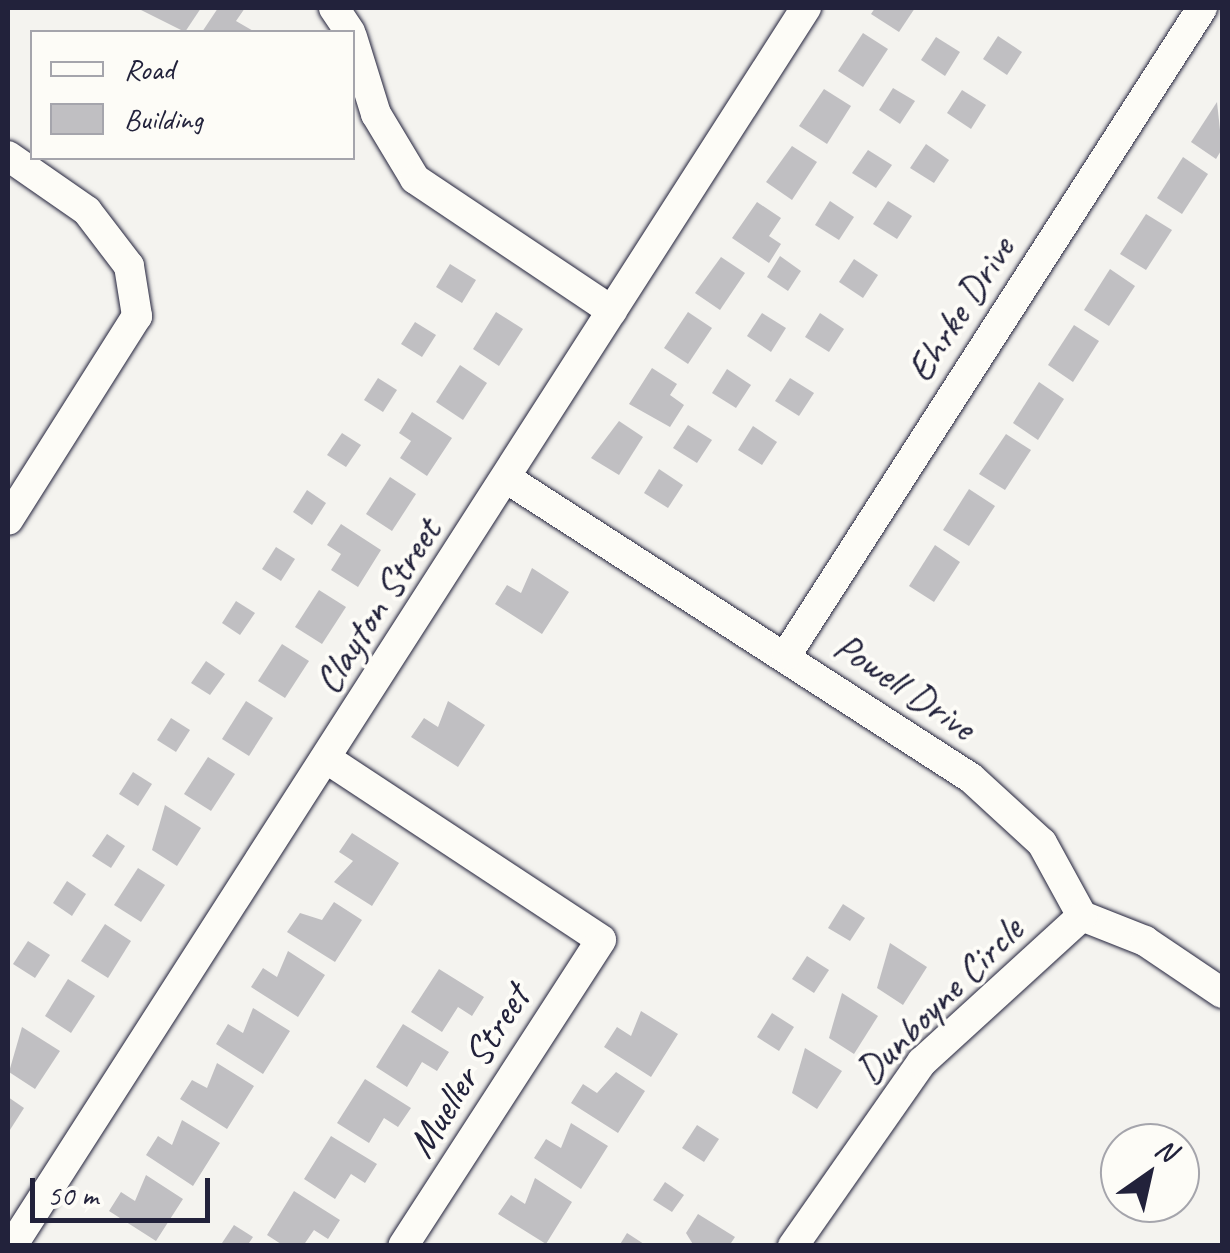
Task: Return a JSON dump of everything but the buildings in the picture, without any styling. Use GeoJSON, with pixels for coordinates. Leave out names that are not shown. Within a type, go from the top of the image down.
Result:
{"type":"FeatureCollection","features":[{"type":"Feature","properties":{"kind":"street"},"geometry":{"type":"LineString","coordinates":[[334,8],[348,30]]}},
{"type":"Feature","properties":{"kind":"street","name":"Clayton Street"},"geometry":{"type":"LineString","coordinates":[[12,1246],[806,8]]}},
{"type":"Feature","properties":{"kind":"street","name":"Ehrke Drive"},"geometry":{"type":"LineString","coordinates":[[786,654],[1202,8]]}},
{"type":"Feature","properties":{"kind":"street"},"geometry":{"type":"LineString","coordinates":[[355,48],[376,114],[414,179],[612,311]]}},
{"type":"Feature","properties":{"kind":"street"},"geometry":{"type":"LineString","coordinates":[[8,156],[87,211],[130,266],[137,316],[8,520]]}},
{"type":"Feature","properties":{"kind":"street","name":"Powell Drive"},"geometry":{"type":"LineString","coordinates":[[506,478],[786,654],[1007,806],[1075,889],[1082,916]]}},
{"type":"Feature","properties":{"kind":"street","name":"Mueller Street"},"geometry":{"type":"LineString","coordinates":[[327,759],[601,940],[403,1246]]}},
{"type":"Feature","properties":{"kind":"street"},"geometry":{"type":"LineString","coordinates":[[1082,916],[1144,940],[1222,993]]}},
{"type":"Feature","properties":{"kind":"street","name":"Dunboyne Circle"},"geometry":{"type":"LineString","coordinates":[[792,1246],[922,1062],[1082,916]]}}]}
